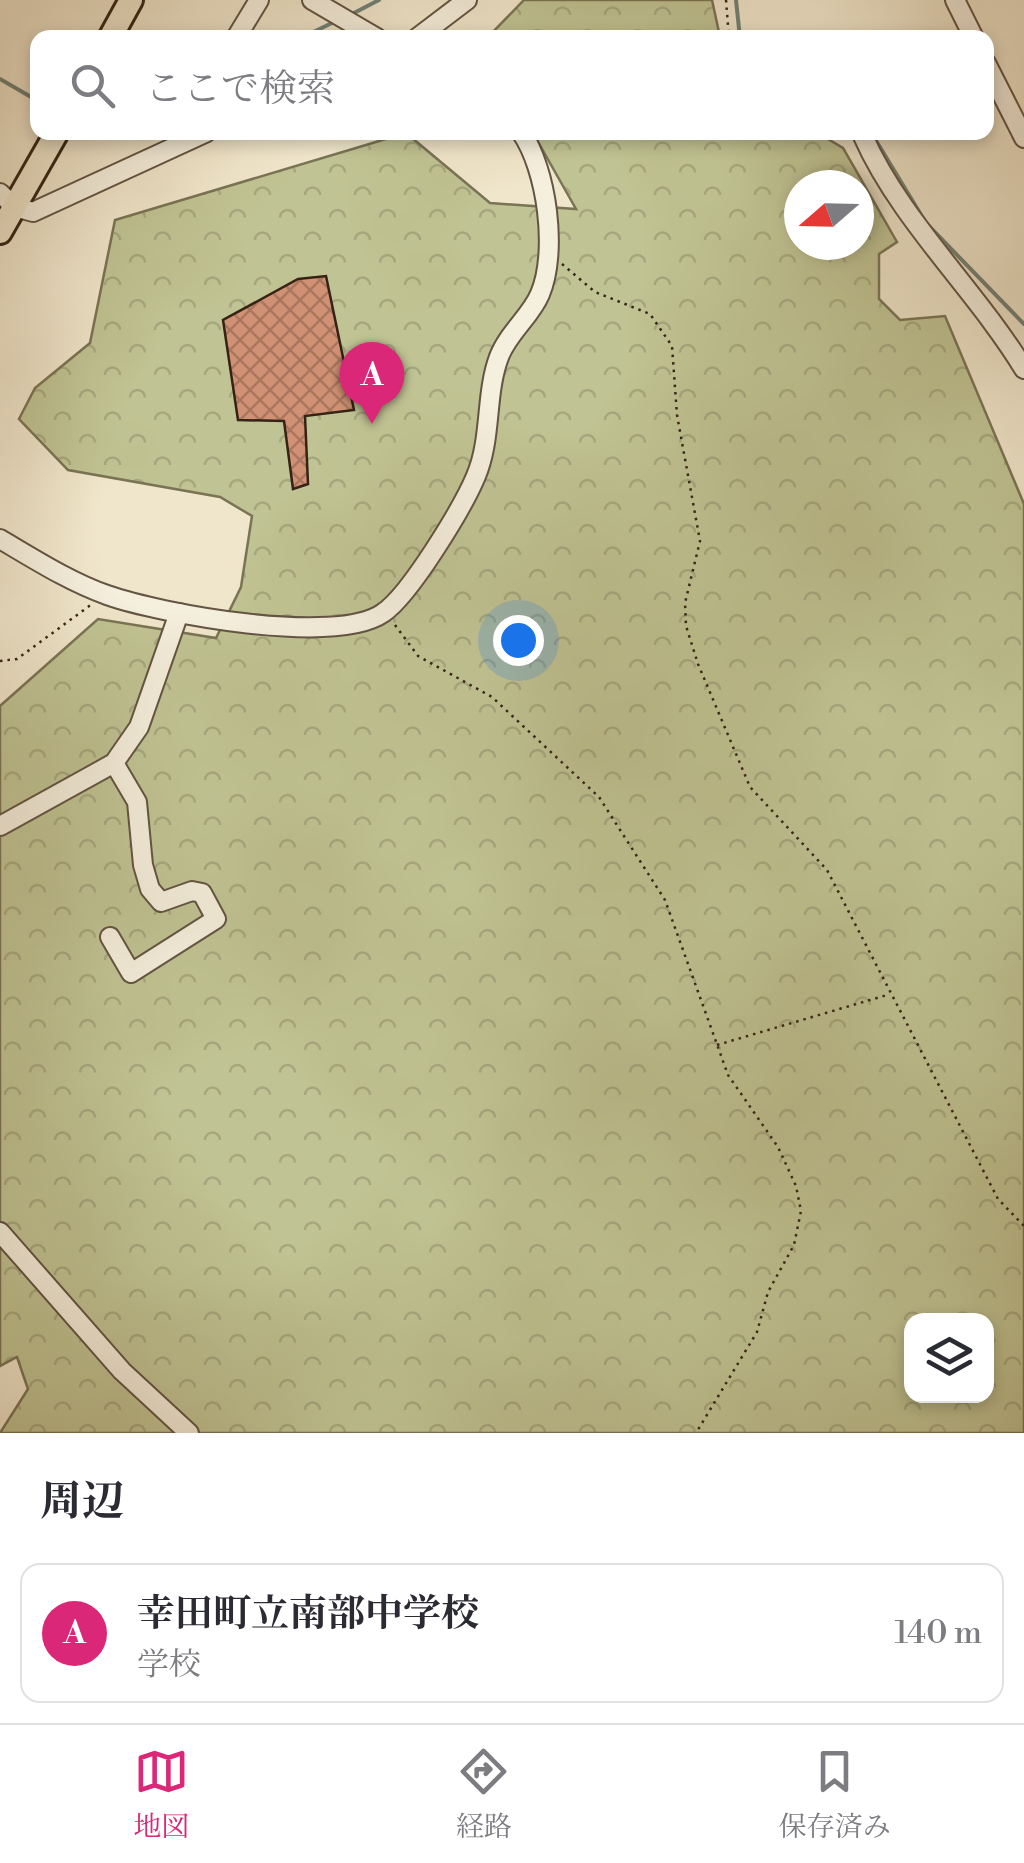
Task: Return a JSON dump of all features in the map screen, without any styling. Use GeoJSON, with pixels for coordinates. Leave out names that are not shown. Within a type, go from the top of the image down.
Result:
{"type":"FeatureCollection","features":[{"type":"Feature","properties":{"kind":"main road"},"geometry":{"type":"LineString","coordinates":[[114,30],[131,0]]}},
{"type":"Feature","properties":{"kind":"main road"},"geometry":{"type":"LineString","coordinates":[[0,232],[7,200],[51,140]]}},
{"type":"Feature","properties":{"kind":"street"},"geometry":{"type":"LineString","coordinates":[[241,30],[259,0]]}},
{"type":"Feature","properties":{"kind":"street"},"geometry":{"type":"LineString","coordinates":[[428,30],[467,0]]}},
{"type":"Feature","properties":{"kind":"street"},"geometry":{"type":"LineString","coordinates":[[955,0],[970,30]]}},
{"type":"Feature","properties":{"kind":"street"},"geometry":{"type":"LineString","coordinates":[[327,3],[364,30]]}},
{"type":"Feature","properties":{"kind":"street"},"geometry":{"type":"LineString","coordinates":[[994,79],[1024,138]]}},
{"type":"Feature","properties":{"kind":"street"},"geometry":{"type":"LineString","coordinates":[[7,200],[33,212],[190,140]]}},
{"type":"Feature","properties":{"kind":"street"},"geometry":{"type":"LineString","coordinates":[[0,539],[105,595],[178,613],[294,627],[347,626],[383,614],[440,539],[476,478],[498,358],[540,294],[547,250],[544,184],[525,140]]}},
{"type":"Feature","properties":{"kind":"street"},"geometry":{"type":"LineString","coordinates":[[865,140],[946,263],[998,328],[1024,369]]}},
{"type":"Feature","properties":{"kind":"street"},"geometry":{"type":"LineString","coordinates":[[0,826],[114,762],[139,727],[178,613]]}},
{"type":"Feature","properties":{"kind":"street"},"geometry":{"type":"LineString","coordinates":[[110,937],[132,974],[216,919],[202,893],[192,891],[161,902],[150,889],[138,802],[114,762]]}},
{"type":"Feature","properties":{"kind":"street"},"geometry":{"type":"LineString","coordinates":[[0,1232],[122,1371],[189,1433]]}},
{"type":"Feature","properties":{"kind":"path"},"geometry":{"type":"LineString","coordinates":[[726,0],[728,30]]}},
{"type":"Feature","properties":{"kind":"path"},"geometry":{"type":"LineString","coordinates":[[547,250],[595,292],[650,314],[672,346],[677,415],[700,529],[698,556],[685,602],[686,626],[698,664],[750,787],[828,870],[998,1199],[1024,1226]]}},
{"type":"Feature","properties":{"kind":"path"},"geometry":{"type":"LineString","coordinates":[[0,661],[17,658],[105,595]]}},
{"type":"Feature","properties":{"kind":"path"},"geometry":{"type":"LineString","coordinates":[[383,614],[418,656],[492,698],[598,796],[666,900],[728,1074],[783,1158],[800,1211],[794,1244],[768,1292],[757,1332],[696,1433]]}},
{"type":"Feature","properties":{"kind":"path"},"geometry":{"type":"LineString","coordinates":[[716,1045],[890,994]]}},
{"type":"Feature","properties":{"kind":"green space"},"geometry":{"type":"Polygon","coordinates":[[[524,0],[712,0],[718,30],[495,30],[524,0]]]}},
{"type":"Feature","properties":{"kind":"green space"},"geometry":{"type":"Polygon","coordinates":[[[383,140],[414,140],[490,203],[576,209],[537,140],[830,140],[843,148],[856,170],[784,170],[784,260],[874,260],[874,202],[897,242],[879,254],[879,299],[900,320],[945,316],[1024,504],[1024,1433],[0,1433],[28,1389],[17,1357],[0,1366],[0,706],[98,619],[216,638],[241,587],[252,516],[220,497],[68,470],[19,419],[35,388],[90,343],[115,220],[383,140]]]}},
{"type":"Feature","properties":{"kind":"building"},"geometry":{"type":"Polygon","coordinates":[[[326,276],[354,410],[305,416],[308,484],[293,489],[284,421],[238,420],[223,320],[298,279],[326,276]]]}},
{"type":"Feature","properties":{"kind":"waterway"},"geometry":{"type":"LineString","coordinates":[[352,14],[379,0]]}},
{"type":"Feature","properties":{"kind":"waterway"},"geometry":{"type":"LineString","coordinates":[[736,0],[739,30]]}},
{"type":"Feature","properties":{"kind":"waterway"},"geometry":{"type":"LineString","coordinates":[[318,30],[334,22]]}},
{"type":"Feature","properties":{"kind":"waterway"},"geometry":{"type":"LineString","coordinates":[[0,79],[30,96]]}},
{"type":"Feature","properties":{"kind":"waterway"},"geometry":{"type":"LineString","coordinates":[[876,140],[926,223],[1024,324]]}},
{"type":"Feature","properties":{"kind":"place","name":"幸田町立南部中学校"},"geometry":{"type":"Point","coordinates":[372,424]}}]}
